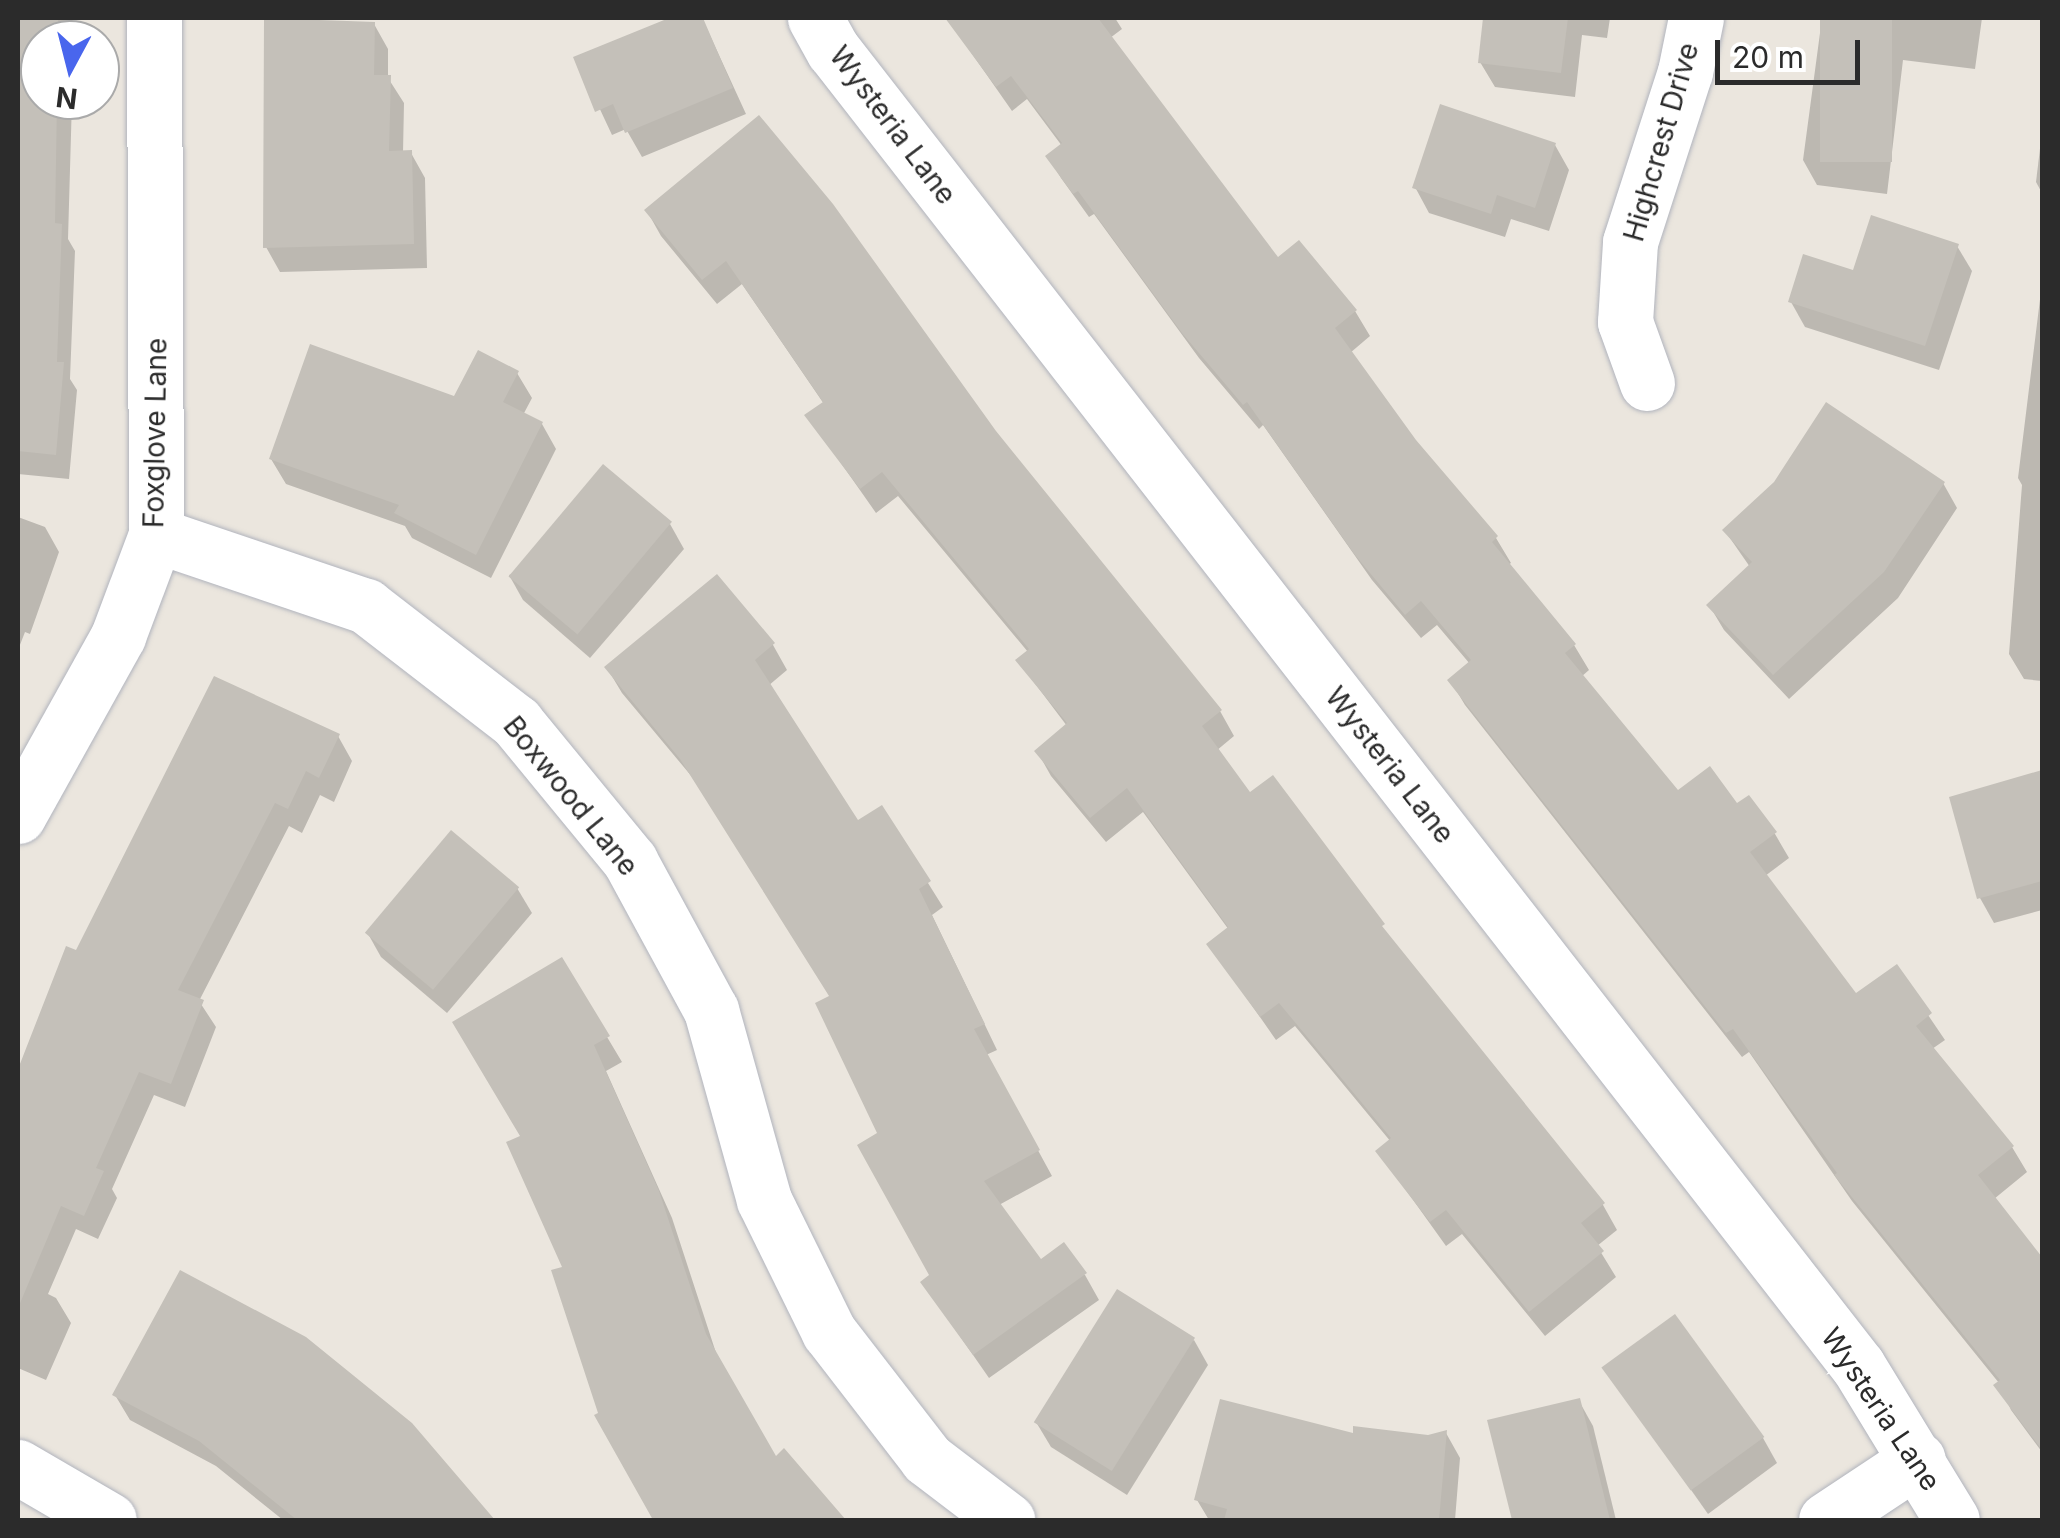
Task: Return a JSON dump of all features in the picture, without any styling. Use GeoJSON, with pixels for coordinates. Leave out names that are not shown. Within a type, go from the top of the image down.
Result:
{"type":"FeatureCollection","features":[{"type":"Feature","properties":{"kind":"street","name":"Foxglove Lane"},"geometry":{"type":"LineString","coordinates":[[18,816],[118,636],[156,535],[154,18]]}},
{"type":"Feature","properties":{"kind":"street","name":"Wysteria Lane"},"geometry":{"type":"LineString","coordinates":[[815,18],[846,66],[1858,1366],[1952,1520]]}},
{"type":"Feature","properties":{"kind":"street","name":"Highcrest Drive"},"geometry":{"type":"LineString","coordinates":[[1647,383],[1625,322],[1630,242],[1685,72],[1696,18]]}},
{"type":"Feature","properties":{"kind":"street","name":"Boxwood Lane"},"geometry":{"type":"LineString","coordinates":[[156,535],[366,606],[516,722],[630,861],[712,1010],[764,1200],[829,1332],[927,1459],[1007,1520]]}},
{"type":"Feature","properties":{"kind":"street"},"geometry":{"type":"LineString","coordinates":[[1826,1520],[1918,1459]]}},
{"type":"Feature","properties":{"kind":"street"},"geometry":{"type":"LineString","coordinates":[[18,1467],[109,1520]]}},
{"type":"Feature","properties":{"kind":"building"},"geometry":{"type":"Polygon","coordinates":[[[18,18],[58,18],[20,20],[20,120],[57,120],[55,223],[62,224],[57,362],[64,362],[56,455],[18,451],[18,18]]]}},
{"type":"Feature","properties":{"kind":"building"},"geometry":{"type":"Polygon","coordinates":[[[264,18],[375,22],[374,75],[391,75],[389,151],[412,150],[414,244],[263,248],[264,18]]]}},
{"type":"Feature","properties":{"kind":"building"},"geometry":{"type":"Polygon","coordinates":[[[669,18],[703,18],[733,88],[625,133],[613,104],[595,112],[573,57],[669,18]]]}},
{"type":"Feature","properties":{"kind":"building"},"geometry":{"type":"Polygon","coordinates":[[[945,18],[1098,18],[1278,257],[1299,240],[1357,310],[1335,328],[1416,440],[1498,536],[1492,542],[1576,644],[1565,653],[1678,790],[1710,766],[1737,803],[1749,795],[1777,832],[1750,852],[1856,993],[1897,964],[1932,1013],[1916,1026],[2014,1146],[1978,1175],[2042,1257],[2042,1450],[1993,1385],[2000,1380],[1834,1175],[1837,1173],[1733,1029],[1726,1033],[1447,680],[1471,660],[1421,601],[1405,615],[1355,555],[1247,402],[1243,405],[1182,333],[1078,191],[1073,194],[1045,156],[1062,143],[1011,76],[996,87],[945,18]]]}},
{"type":"Feature","properties":{"kind":"building"},"geometry":{"type":"Polygon","coordinates":[[[1483,18],[1568,18],[1561,73],[1478,63],[1483,18]]]}},
{"type":"Feature","properties":{"kind":"building"},"geometry":{"type":"Polygon","coordinates":[[[1820,18],[1892,18],[1892,162],[1820,162],[1820,18]]]}},
{"type":"Feature","properties":{"kind":"building"},"geometry":{"type":"Polygon","coordinates":[[[1440,104],[1556,143],[1535,208],[1497,195],[1491,214],[1412,188],[1440,104]]]}},
{"type":"Feature","properties":{"kind":"building"},"geometry":{"type":"Polygon","coordinates":[[[759,115],[833,204],[996,431],[1222,710],[1202,726],[1250,792],[1273,775],[1385,924],[1382,926],[1605,1203],[1581,1223],[1604,1251],[1529,1312],[1446,1210],[1430,1222],[1375,1151],[1391,1138],[1279,1003],[1260,1017],[1206,944],[1228,927],[1127,788],[1090,818],[1034,751],[1067,723],[1015,660],[1029,649],[882,472],[860,489],[804,415],[823,402],[726,261],[702,280],[644,210],[759,115]]]}},
{"type":"Feature","properties":{"kind":"building"},"geometry":{"type":"Polygon","coordinates":[[[1871,215],[1959,244],[1925,346],[1788,302],[1803,254],[1853,270],[1871,215]]]}},
{"type":"Feature","properties":{"kind":"building"},"geometry":{"type":"Polygon","coordinates":[[[310,344],[454,396],[478,350],[519,371],[503,402],[543,422],[476,555],[394,513],[399,505],[269,459],[310,344]]]}},
{"type":"Feature","properties":{"kind":"building"},"geometry":{"type":"Polygon","coordinates":[[[1826,402],[1945,482],[1884,572],[1773,675],[1706,605],[1752,562],[1722,530],[1774,482],[1826,402]]]}},
{"type":"Feature","properties":{"kind":"building"},"geometry":{"type":"Polygon","coordinates":[[[603,464],[672,522],[577,634],[509,577],[603,464]]]}},
{"type":"Feature","properties":{"kind":"building"},"geometry":{"type":"Polygon","coordinates":[[[717,574],[775,643],[755,660],[858,820],[882,805],[931,881],[919,889],[985,1024],[974,1029],[1040,1150],[984,1181],[1041,1259],[1064,1242],[1087,1273],[973,1355],[920,1282],[929,1275],[857,1145],[877,1133],[815,1003],[829,996],[680,759],[604,667],[717,574]]]}},
{"type":"Feature","properties":{"kind":"building"},"geometry":{"type":"Polygon","coordinates":[[[214,676],[340,734],[319,778],[306,771],[288,809],[275,803],[178,990],[204,1000],[171,1084],[139,1072],[96,1168],[104,1171],[84,1216],[61,1206],[18,1308],[18,1069],[66,946],[76,950],[214,676]]]}},
{"type":"Feature","properties":{"kind":"building"},"geometry":{"type":"Polygon","coordinates":[[[2042,770],[2042,881],[1977,899],[1949,797],[2042,770]]]}},
{"type":"Feature","properties":{"kind":"building"},"geometry":{"type":"Polygon","coordinates":[[[451,830],[519,887],[433,990],[365,933],[451,830]]]}},
{"type":"Feature","properties":{"kind":"building"},"geometry":{"type":"Polygon","coordinates":[[[562,957],[610,1036],[594,1045],[659,1191],[706,1334],[776,1456],[784,1448],[846,1520],[653,1520],[594,1415],[598,1413],[551,1270],[562,1267],[506,1142],[520,1136],[452,1022],[562,957]]]}},
{"type":"Feature","properties":{"kind":"building"},"geometry":{"type":"Polygon","coordinates":[[[180,1270],[306,1337],[412,1423],[495,1520],[297,1520],[199,1441],[112,1395],[180,1270]]]}},
{"type":"Feature","properties":{"kind":"building"},"geometry":{"type":"Polygon","coordinates":[[[1117,1289],[1195,1338],[1112,1471],[1034,1422],[1117,1289]]]}},
{"type":"Feature","properties":{"kind":"building"},"geometry":{"type":"Polygon","coordinates":[[[1675,1314],[1764,1437],[1691,1490],[1601,1367],[1675,1314]]]}},
{"type":"Feature","properties":{"kind":"building"},"geometry":{"type":"Polygon","coordinates":[[[1580,1398],[1610,1520],[1512,1520],[1487,1420],[1580,1398]]]}},
{"type":"Feature","properties":{"kind":"building"},"geometry":{"type":"Polygon","coordinates":[[[1220,1399],[1353,1433],[1353,1426],[1428,1435],[1447,1430],[1439,1520],[1224,1520],[1227,1509],[1194,1500],[1220,1399]]]}}]}
